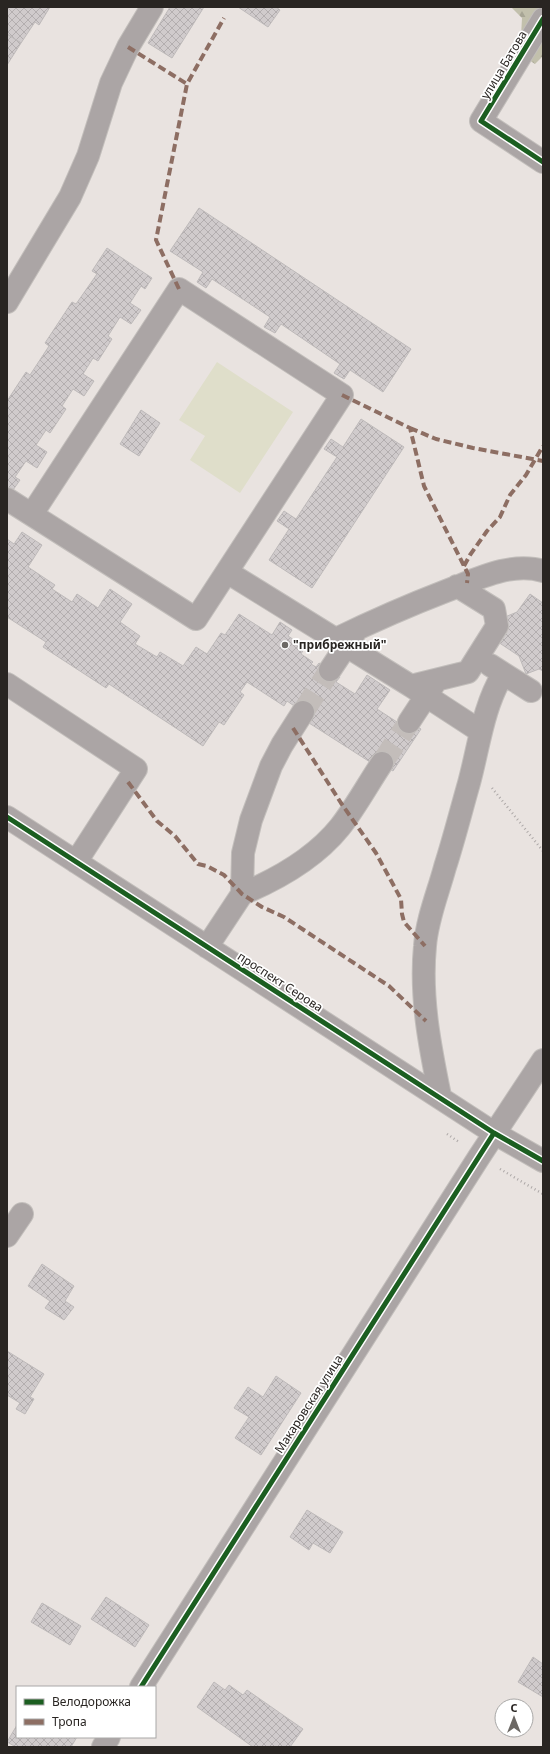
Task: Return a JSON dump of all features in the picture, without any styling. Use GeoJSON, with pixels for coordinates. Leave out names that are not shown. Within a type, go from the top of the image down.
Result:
{"type":"FeatureCollection","features":[{"type":"Feature","properties":{"kind":"street"},"geometry":{"type":"LineString","coordinates":[[7,302],[70,197],[88,156],[111,83],[128,46],[152,7]]}},
{"type":"Feature","properties":{"kind":"street","name":"улица Батова"},"geometry":{"type":"LineString","coordinates":[[543,20],[481,122],[543,162]]}},
{"type":"Feature","properties":{"kind":"street"},"geometry":{"type":"LineString","coordinates":[[7,499],[196,619],[342,395],[179,289],[32,514]]}},
{"type":"Feature","properties":{"kind":"street"},"geometry":{"type":"LineString","coordinates":[[330,670],[347,638],[393,611],[457,586],[506,570],[535,568],[543,571]]}},
{"type":"Feature","properties":{"kind":"street"},"geometry":{"type":"LineString","coordinates":[[227,572],[347,638],[425,687],[480,731]]}},
{"type":"Feature","properties":{"kind":"street"},"geometry":{"type":"LineString","coordinates":[[409,722],[425,687],[468,672],[497,626],[494,609],[457,586]]}},
{"type":"Feature","properties":{"kind":"street"},"geometry":{"type":"LineString","coordinates":[[477,658],[531,691]]}},
{"type":"Feature","properties":{"kind":"street"},"geometry":{"type":"LineString","coordinates":[[440,1096],[426,1022],[424,989],[425,946],[432,911],[448,859],[480,731],[495,687],[502,674]]}},
{"type":"Feature","properties":{"kind":"street"},"geometry":{"type":"LineString","coordinates":[[7,684],[136,769],[76,862]]}},
{"type":"Feature","properties":{"kind":"street"},"geometry":{"type":"LineString","coordinates":[[208,947],[242,894],[243,853],[251,820],[271,766],[282,745],[303,712]]}},
{"type":"Feature","properties":{"kind":"street"},"geometry":{"type":"LineString","coordinates":[[242,894],[276,879],[323,845],[341,826],[382,763]]}},
{"type":"Feature","properties":{"kind":"street","name":"проспект Серова"},"geometry":{"type":"LineString","coordinates":[[7,817],[440,1096],[494,1133],[543,1161]]}},
{"type":"Feature","properties":{"kind":"street","name":"Макаровская улица"},"geometry":{"type":"LineString","coordinates":[[142,1686],[494,1133],[543,1060]]}},
{"type":"Feature","properties":{"kind":"street"},"geometry":{"type":"LineString","coordinates":[[7,1236],[22,1214]]}},
{"type":"Feature","properties":{"kind":"street"},"geometry":{"type":"LineString","coordinates":[[103,1747],[108,1738]]}},
{"type":"Feature","properties":{"kind":"path"},"geometry":{"type":"LineString","coordinates":[[472,765],[543,851]]}},
{"type":"Feature","properties":{"kind":"green space"},"geometry":{"type":"Polygon","coordinates":[[[511,7],[543,7],[543,56],[535,64],[520,54],[522,18],[511,7]]]}},
{"type":"Feature","properties":{"kind":"green space"},"geometry":{"type":"Polygon","coordinates":[[[217,362],[293,412],[240,493],[190,460],[205,436],[179,420],[217,362]]]}},
{"type":"Feature","properties":{"kind":"building"},"geometry":{"type":"Polygon","coordinates":[[[7,7],[50,7],[39,25],[35,22],[21,43],[7,34],[7,7]]]}},
{"type":"Feature","properties":{"kind":"building"},"geometry":{"type":"Polygon","coordinates":[[[170,7],[204,7],[172,58],[148,43],[170,7]]]}},
{"type":"Feature","properties":{"kind":"building"},"geometry":{"type":"Polygon","coordinates":[[[238,7],[276,7],[280,10],[268,27],[238,7]]]}},
{"type":"Feature","properties":{"kind":"building"},"geometry":{"type":"Polygon","coordinates":[[[7,34],[21,43],[7,65],[7,34]]]}},
{"type":"Feature","properties":{"kind":"building"},"geometry":{"type":"Polygon","coordinates":[[[199,208],[411,349],[383,392],[350,370],[344,379],[334,373],[340,364],[281,324],[275,333],[264,327],[270,317],[212,279],[206,288],[197,282],[203,272],[170,251],[199,208]]]}},
{"type":"Feature","properties":{"kind":"building"},"geometry":{"type":"Polygon","coordinates":[[[107,248],[152,278],[145,289],[141,286],[130,303],[141,310],[131,324],[120,317],[108,336],[112,339],[98,361],[93,358],[83,374],[94,381],[84,396],[73,389],[62,406],[66,409],[50,433],[46,430],[36,445],[47,452],[37,468],[26,461],[15,477],[20,480],[13,490],[7,487],[7,401],[26,372],[30,375],[49,346],[45,343],[72,302],[76,304],[97,274],[92,271],[107,248]]]}},
{"type":"Feature","properties":{"kind":"building"},"geometry":{"type":"Polygon","coordinates":[[[141,410],[160,423],[139,456],[120,444],[141,410]]]}},
{"type":"Feature","properties":{"kind":"building"},"geometry":{"type":"Polygon","coordinates":[[[361,419],[404,447],[312,588],[269,560],[289,529],[277,521],[284,511],[296,519],[337,457],[324,449],[331,439],[343,447],[361,419]]]}},
{"type":"Feature","properties":{"kind":"building"},"geometry":{"type":"Polygon","coordinates":[[[22,532],[42,545],[28,567],[55,585],[52,589],[72,602],[77,594],[98,608],[110,589],[132,604],[120,622],[140,636],[135,644],[157,657],[160,652],[183,666],[196,647],[207,654],[221,633],[225,635],[239,614],[272,635],[280,622],[292,630],[288,636],[305,647],[301,654],[313,662],[311,664],[316,667],[319,663],[340,677],[336,682],[355,694],[367,675],[390,690],[377,709],[397,722],[400,716],[421,729],[393,771],[373,758],[370,762],[309,723],[313,718],[287,701],[284,706],[247,682],[240,692],[244,695],[224,725],[219,722],[203,746],[109,684],[106,688],[43,647],[46,642],[7,617],[7,539],[14,544],[22,532]]]}},
{"type":"Feature","properties":{"kind":"building"},"geometry":{"type":"Polygon","coordinates":[[[530,594],[543,603],[543,671],[539,669],[526,674],[519,656],[498,642],[508,626],[505,617],[517,612],[530,594]]]}},
{"type":"Feature","properties":{"kind":"building"},"geometry":{"type":"Polygon","coordinates":[[[42,1264],[74,1286],[65,1301],[74,1307],[64,1320],[45,1308],[50,1301],[28,1286],[42,1264]]]}},
{"type":"Feature","properties":{"kind":"building"},"geometry":{"type":"Polygon","coordinates":[[[7,1351],[44,1374],[30,1397],[34,1399],[25,1414],[16,1409],[20,1403],[7,1395],[7,1351]]]}},
{"type":"Feature","properties":{"kind":"building"},"geometry":{"type":"Polygon","coordinates":[[[276,1376],[301,1393],[261,1455],[235,1438],[249,1417],[234,1408],[248,1387],[263,1397],[276,1376]]]}},
{"type":"Feature","properties":{"kind":"building"},"geometry":{"type":"Polygon","coordinates":[[[307,1510],[343,1532],[330,1553],[313,1543],[309,1550],[290,1537],[307,1510]]]}},
{"type":"Feature","properties":{"kind":"building"},"geometry":{"type":"Polygon","coordinates":[[[106,1597],[149,1625],[135,1647],[91,1619],[106,1597]]]}},
{"type":"Feature","properties":{"kind":"building"},"geometry":{"type":"Polygon","coordinates":[[[42,1603],[81,1626],[70,1645],[31,1622],[42,1603]]]}},
{"type":"Feature","properties":{"kind":"building"},"geometry":{"type":"Polygon","coordinates":[[[533,1657],[543,1664],[543,1697],[518,1682],[533,1657]]]}},
{"type":"Feature","properties":{"kind":"building"},"geometry":{"type":"Polygon","coordinates":[[[214,1682],[225,1690],[229,1685],[243,1695],[247,1690],[303,1729],[290,1747],[253,1747],[197,1707],[214,1682]]]}},
{"type":"Feature","properties":{"kind":"building"},"geometry":{"type":"Polygon","coordinates":[[[16,1727],[16,1738],[76,1738],[71,1747],[16,1747],[7,1742],[16,1727]]]}},
{"type":"Feature","properties":{"kind":"tunnel"},"geometry":{"type":"LineString","coordinates":[[303,712],[330,670]]}},
{"type":"Feature","properties":{"kind":"tunnel"},"geometry":{"type":"LineString","coordinates":[[382,763],[409,722]]}},
{"type":"Feature","properties":{"kind":"marked path"},"geometry":{"type":"LineString","coordinates":[[179,289],[156,240],[187,84],[224,18]]}},
{"type":"Feature","properties":{"kind":"marked path"},"geometry":{"type":"LineString","coordinates":[[128,47],[187,84]]}},
{"type":"Feature","properties":{"kind":"marked path"},"geometry":{"type":"LineString","coordinates":[[342,395],[410,428],[424,486],[468,574],[467,583]]}},
{"type":"Feature","properties":{"kind":"marked path"},"geometry":{"type":"LineString","coordinates":[[410,428],[436,439],[473,448],[543,461]]}},
{"type":"Feature","properties":{"kind":"marked path"},"geometry":{"type":"LineString","coordinates":[[464,566],[487,531],[500,517],[510,495],[526,475],[543,446]]}},
{"type":"Feature","properties":{"kind":"marked path"},"geometry":{"type":"LineString","coordinates":[[293,728],[341,803],[376,853],[401,899],[404,922],[425,946]]}},
{"type":"Feature","properties":{"kind":"marked path"},"geometry":{"type":"LineString","coordinates":[[128,782],[157,821],[175,836],[198,864],[207,866],[224,875],[242,894],[262,907],[284,917],[389,986],[426,1021]]}},
{"type":"Feature","properties":{"kind":"cycle path"},"geometry":{"type":"LineString","coordinates":[[543,19],[481,121],[543,162]]}},
{"type":"Feature","properties":{"kind":"cycle path"},"geometry":{"type":"LineString","coordinates":[[7,817],[494,1133],[543,1161]]}},
{"type":"Feature","properties":{"kind":"cycle path"},"geometry":{"type":"LineString","coordinates":[[142,1686],[494,1133]]}},
{"type":"Feature","properties":{"kind":"place","name":"\"прибрежный\""},"geometry":{"type":"Point","coordinates":[285,645]}}]}
